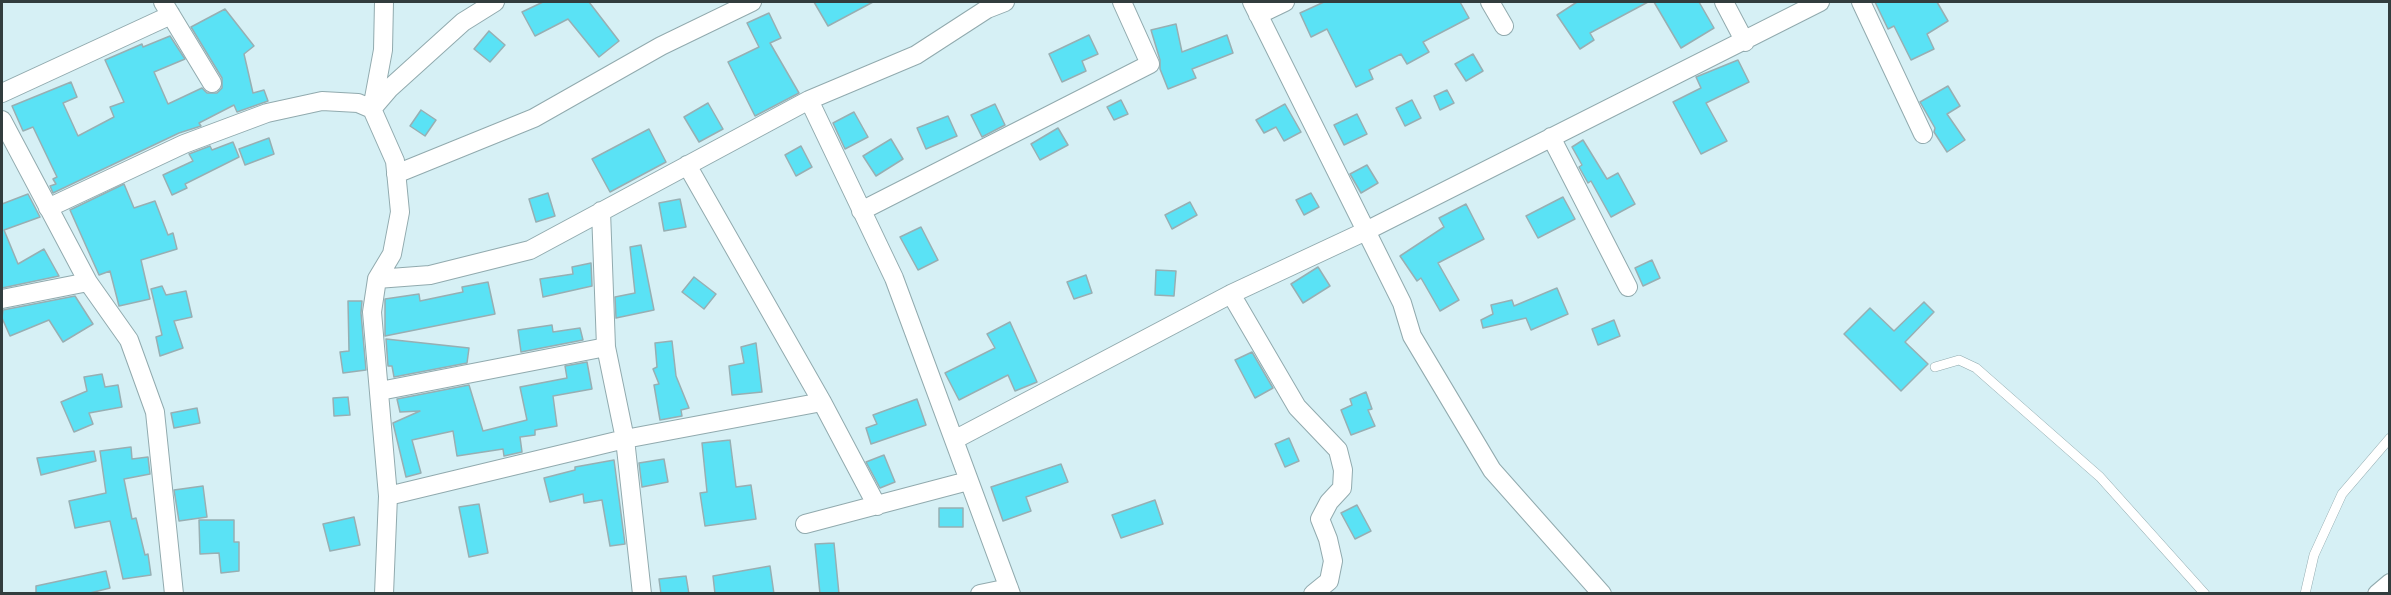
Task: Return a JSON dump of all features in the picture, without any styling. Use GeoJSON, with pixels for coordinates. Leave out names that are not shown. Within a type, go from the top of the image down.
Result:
{"type":"FeatureCollection","features":[{"type":"Feature","properties":{"kind":"street"},"geometry":{"type":"LineString","coordinates":[[384,2],[383,50],[372,109],[395,161],[400,212],[392,254],[377,279],[372,312],[388,496],[384,594]]}},
{"type":"Feature","properties":{"kind":"street"},"geometry":{"type":"LineString","coordinates":[[372,109],[390,88],[463,22],[495,2]]}},
{"type":"Feature","properties":{"kind":"street"},"geometry":{"type":"LineString","coordinates":[[396,174],[534,118],[661,46],[752,2]]}},
{"type":"Feature","properties":{"kind":"street"},"geometry":{"type":"LineString","coordinates":[[377,279],[430,275],[530,250],[809,100],[916,55],[986,5],[1005,2]]}},
{"type":"Feature","properties":{"kind":"street"},"geometry":{"type":"LineString","coordinates":[[861,211],[1150,64],[1122,2]]}},
{"type":"Feature","properties":{"kind":"street"},"geometry":{"type":"LineString","coordinates":[[1285,2],[1255,8],[1402,303],[1412,336],[1492,470],[1602,594]]}},
{"type":"Feature","properties":{"kind":"street"},"geometry":{"type":"LineString","coordinates":[[1490,2],[1504,26]]}},
{"type":"Feature","properties":{"kind":"street"},"geometry":{"type":"LineString","coordinates":[[1724,2],[1745,42]]}},
{"type":"Feature","properties":{"kind":"street"},"geometry":{"type":"LineString","coordinates":[[954,440],[1231,294],[1366,231],[1745,42],[1820,2]]}},
{"type":"Feature","properties":{"kind":"street"},"geometry":{"type":"LineString","coordinates":[[1861,2],[1923,134]]}},
{"type":"Feature","properties":{"kind":"street"},"geometry":{"type":"LineString","coordinates":[[2,93],[167,8],[212,83]]}},
{"type":"Feature","properties":{"kind":"street"},"geometry":{"type":"LineString","coordinates":[[809,100],[894,278],[1010,591],[980,594]]}},
{"type":"Feature","properties":{"kind":"street"},"geometry":{"type":"LineString","coordinates":[[48,208],[184,144],[267,113],[322,101],[358,103],[372,109]]}},
{"type":"Feature","properties":{"kind":"street"},"geometry":{"type":"LineString","coordinates":[[2,120],[88,282],[129,340],[155,412],[174,594]]}},
{"type":"Feature","properties":{"kind":"street"},"geometry":{"type":"LineString","coordinates":[[1551,137],[1628,287]]}},
{"type":"Feature","properties":{"kind":"street"},"geometry":{"type":"LineString","coordinates":[[687,165],[822,402],[877,506]]}},
{"type":"Feature","properties":{"kind":"street"},"geometry":{"type":"LineString","coordinates":[[601,211],[608,331],[606,347],[625,439],[642,594]]}},
{"type":"Feature","properties":{"kind":"street"},"geometry":{"type":"LineString","coordinates":[[2,298],[88,282]]}},
{"type":"Feature","properties":{"kind":"street"},"geometry":{"type":"LineString","coordinates":[[1231,294],[1297,407],[1338,450],[1343,471],[1342,488],[1329,502],[1320,519],[1328,539],[1332,561],[1329,581],[1313,594]]}},
{"type":"Feature","properties":{"kind":"street"},"geometry":{"type":"LineString","coordinates":[[380,391],[606,347]]}},
{"type":"Feature","properties":{"kind":"street"},"geometry":{"type":"LineString","coordinates":[[388,496],[625,439],[822,402]]}},
{"type":"Feature","properties":{"kind":"street"},"geometry":{"type":"LineString","coordinates":[[805,524],[968,481]]}},
{"type":"Feature","properties":{"kind":"street"},"geometry":{"type":"LineString","coordinates":[[2377,594],[2390,584]]}},
{"type":"Feature","properties":{"kind":"lane"},"geometry":{"type":"LineString","coordinates":[[1935,367],[1959,360],[1977,368],[2100,477],[2205,594]]}},
{"type":"Feature","properties":{"kind":"lane"},"geometry":{"type":"LineString","coordinates":[[2305,594],[2314,555],[2342,494],[2390,438]]}},
{"type":"Feature","properties":{"kind":"building"},"geometry":{"type":"Polygon","coordinates":[[[543,2],[589,2],[619,41],[599,57],[568,19],[535,36],[522,12],[543,2]]]}},
{"type":"Feature","properties":{"kind":"building"},"geometry":{"type":"Polygon","coordinates":[[[814,2],[873,2],[828,26],[814,2]]]}},
{"type":"Feature","properties":{"kind":"building"},"geometry":{"type":"Polygon","coordinates":[[[1324,2],[1460,2],[1469,18],[1423,42],[1429,52],[1407,64],[1401,54],[1369,70],[1373,79],[1356,87],[1327,29],[1311,37],[1300,13],[1324,2]]]}},
{"type":"Feature","properties":{"kind":"building"},"geometry":{"type":"Polygon","coordinates":[[[1577,2],[1648,2],[1590,33],[1594,40],[1580,49],[1557,15],[1577,2]]]}},
{"type":"Feature","properties":{"kind":"building"},"geometry":{"type":"Polygon","coordinates":[[[1654,2],[1699,2],[1714,28],[1681,48],[1654,2]]]}},
{"type":"Feature","properties":{"kind":"building"},"geometry":{"type":"Polygon","coordinates":[[[1875,2],[1937,2],[1948,21],[1927,34],[1934,49],[1911,60],[1894,26],[1888,29],[1875,2]]]}},
{"type":"Feature","properties":{"kind":"building"},"geometry":{"type":"Polygon","coordinates":[[[225,9],[254,46],[244,54],[253,93],[264,90],[268,101],[237,112],[234,105],[199,123],[201,126],[179,133],[53,193],[50,186],[56,184],[53,179],[57,177],[33,127],[23,131],[12,106],[71,82],[77,97],[63,103],[78,136],[114,117],[110,107],[124,102],[105,60],[142,44],[143,47],[170,36],[185,59],[154,72],[168,104],[202,88],[207,93],[217,93],[222,88],[222,78],[191,27],[225,9]]]}},
{"type":"Feature","properties":{"kind":"building"},"geometry":{"type":"Polygon","coordinates":[[[769,13],[781,38],[770,43],[799,93],[755,116],[728,62],[759,47],[747,23],[769,13]]]}},
{"type":"Feature","properties":{"kind":"building"},"geometry":{"type":"Polygon","coordinates":[[[1176,24],[1182,52],[1227,35],[1233,53],[1192,69],[1196,78],[1168,89],[1160,69],[1160,60],[1151,30],[1176,24]]]}},
{"type":"Feature","properties":{"kind":"building"},"geometry":{"type":"Polygon","coordinates":[[[489,31],[505,45],[490,62],[474,49],[489,31]]]}},
{"type":"Feature","properties":{"kind":"building"},"geometry":{"type":"Polygon","coordinates":[[[1089,35],[1098,54],[1082,61],[1086,71],[1062,82],[1049,54],[1089,35]]]}},
{"type":"Feature","properties":{"kind":"building"},"geometry":{"type":"Polygon","coordinates":[[[1473,54],[1483,71],[1466,81],[1455,64],[1473,54]]]}},
{"type":"Feature","properties":{"kind":"building"},"geometry":{"type":"Polygon","coordinates":[[[1738,60],[1749,82],[1706,103],[1727,141],[1701,154],[1673,102],[1701,88],[1696,77],[1738,60]]]}},
{"type":"Feature","properties":{"kind":"building"},"geometry":{"type":"Polygon","coordinates":[[[1948,86],[1960,106],[1947,114],[1965,140],[1947,152],[1934,132],[1935,128],[1920,102],[1948,86]]]}},
{"type":"Feature","properties":{"kind":"building"},"geometry":{"type":"Polygon","coordinates":[[[1447,90],[1454,103],[1440,110],[1434,96],[1447,90]]]}},
{"type":"Feature","properties":{"kind":"building"},"geometry":{"type":"Polygon","coordinates":[[[1121,100],[1128,114],[1114,120],[1107,107],[1121,100]]]}},
{"type":"Feature","properties":{"kind":"building"},"geometry":{"type":"Polygon","coordinates":[[[1412,100],[1421,118],[1405,126],[1396,108],[1412,100]]]}},
{"type":"Feature","properties":{"kind":"building"},"geometry":{"type":"Polygon","coordinates":[[[708,103],[723,129],[699,142],[684,117],[708,103]]]}},
{"type":"Feature","properties":{"kind":"building"},"geometry":{"type":"Polygon","coordinates":[[[995,104],[1005,125],[982,137],[971,115],[995,104]]]}},
{"type":"Feature","properties":{"kind":"building"},"geometry":{"type":"Polygon","coordinates":[[[1285,104],[1301,132],[1284,141],[1276,127],[1264,133],[1256,120],[1285,104]]]}},
{"type":"Feature","properties":{"kind":"building"},"geometry":{"type":"Polygon","coordinates":[[[421,110],[436,120],[425,136],[410,126],[421,110]]]}},
{"type":"Feature","properties":{"kind":"building"},"geometry":{"type":"Polygon","coordinates":[[[854,112],[868,137],[845,149],[833,123],[854,112]]]}},
{"type":"Feature","properties":{"kind":"building"},"geometry":{"type":"Polygon","coordinates":[[[1357,114],[1367,134],[1344,145],[1334,125],[1357,114]]]}},
{"type":"Feature","properties":{"kind":"building"},"geometry":{"type":"Polygon","coordinates":[[[948,116],[957,136],[926,149],[917,128],[948,116]]]}},
{"type":"Feature","properties":{"kind":"building"},"geometry":{"type":"Polygon","coordinates":[[[1058,128],[1068,145],[1040,160],[1031,144],[1058,128]]]}},
{"type":"Feature","properties":{"kind":"building"},"geometry":{"type":"Polygon","coordinates":[[[649,129],[666,162],[610,192],[592,159],[649,129]]]}},
{"type":"Feature","properties":{"kind":"building"},"geometry":{"type":"Polygon","coordinates":[[[269,138],[274,154],[245,165],[239,149],[269,138]]]}},
{"type":"Feature","properties":{"kind":"building"},"geometry":{"type":"Polygon","coordinates":[[[891,139],[903,159],[876,176],[863,156],[891,139]]]}},
{"type":"Feature","properties":{"kind":"building"},"geometry":{"type":"Polygon","coordinates":[[[1583,140],[1607,179],[1618,173],[1635,204],[1611,217],[1591,181],[1588,183],[1579,167],[1582,165],[1572,147],[1583,140]]]}},
{"type":"Feature","properties":{"kind":"building"},"geometry":{"type":"Polygon","coordinates":[[[233,142],[239,157],[185,184],[187,188],[172,195],[163,175],[193,161],[189,154],[210,146],[212,150],[233,142]]]}},
{"type":"Feature","properties":{"kind":"building"},"geometry":{"type":"Polygon","coordinates":[[[801,146],[812,167],[796,176],[785,155],[801,146]]]}},
{"type":"Feature","properties":{"kind":"building"},"geometry":{"type":"Polygon","coordinates":[[[1367,165],[1378,183],[1361,193],[1350,174],[1367,165]]]}},
{"type":"Feature","properties":{"kind":"building"},"geometry":{"type":"Polygon","coordinates":[[[124,184],[134,208],[155,201],[168,235],[173,233],[177,249],[141,260],[150,299],[119,306],[110,271],[99,275],[70,210],[124,184]]]}},
{"type":"Feature","properties":{"kind":"building"},"geometry":{"type":"Polygon","coordinates":[[[548,193],[555,216],[536,222],[529,199],[548,193]]]}},
{"type":"Feature","properties":{"kind":"building"},"geometry":{"type":"Polygon","coordinates":[[[1311,193],[1319,207],[1304,215],[1296,200],[1311,193]]]}},
{"type":"Feature","properties":{"kind":"building"},"geometry":{"type":"Polygon","coordinates":[[[28,194],[40,217],[4,230],[18,264],[44,249],[59,276],[2,288],[2,204],[28,194]]]}},
{"type":"Feature","properties":{"kind":"building"},"geometry":{"type":"Polygon","coordinates":[[[1563,197],[1575,219],[1538,238],[1526,216],[1563,197]]]}},
{"type":"Feature","properties":{"kind":"building"},"geometry":{"type":"Polygon","coordinates":[[[680,199],[686,227],[664,231],[659,203],[680,199]]]}},
{"type":"Feature","properties":{"kind":"building"},"geometry":{"type":"Polygon","coordinates":[[[1190,202],[1197,215],[1172,229],[1165,215],[1190,202]]]}},
{"type":"Feature","properties":{"kind":"building"},"geometry":{"type":"Polygon","coordinates":[[[1466,204],[1484,239],[1438,263],[1459,300],[1440,311],[1421,278],[1417,281],[1400,256],[1444,227],[1439,218],[1466,204]]]}},
{"type":"Feature","properties":{"kind":"building"},"geometry":{"type":"Polygon","coordinates":[[[921,227],[938,260],[918,270],[900,237],[921,227]]]}},
{"type":"Feature","properties":{"kind":"building"},"geometry":{"type":"Polygon","coordinates":[[[641,245],[654,310],[616,318],[615,297],[635,293],[630,247],[641,245]]]}},
{"type":"Feature","properties":{"kind":"building"},"geometry":{"type":"Polygon","coordinates":[[[1652,260],[1660,278],[1643,286],[1635,268],[1652,260]]]}},
{"type":"Feature","properties":{"kind":"building"},"geometry":{"type":"Polygon","coordinates":[[[591,263],[592,286],[543,297],[540,279],[573,274],[572,267],[591,263]]]}},
{"type":"Feature","properties":{"kind":"building"},"geometry":{"type":"Polygon","coordinates":[[[1318,267],[1330,286],[1303,303],[1291,284],[1318,267]]]}},
{"type":"Feature","properties":{"kind":"building"},"geometry":{"type":"Polygon","coordinates":[[[1156,270],[1176,271],[1174,296],[1155,295],[1156,270]]]}},
{"type":"Feature","properties":{"kind":"building"},"geometry":{"type":"Polygon","coordinates":[[[1086,275],[1092,293],[1074,299],[1067,282],[1086,275]]]}},
{"type":"Feature","properties":{"kind":"building"},"geometry":{"type":"Polygon","coordinates":[[[694,277],[716,294],[704,309],[682,292],[694,277]]]}},
{"type":"Feature","properties":{"kind":"building"},"geometry":{"type":"Polygon","coordinates":[[[488,282],[495,314],[385,336],[385,299],[419,294],[420,301],[463,292],[462,287],[488,282]]]}},
{"type":"Feature","properties":{"kind":"building"},"geometry":{"type":"Polygon","coordinates":[[[162,286],[166,295],[186,291],[192,317],[174,321],[183,348],[160,356],[156,337],[162,335],[151,289],[162,286]]]}},
{"type":"Feature","properties":{"kind":"building"},"geometry":{"type":"Polygon","coordinates":[[[1557,288],[1568,314],[1531,330],[1526,318],[1483,328],[1481,320],[1493,314],[1491,305],[1512,300],[1514,306],[1557,288]]]}},
{"type":"Feature","properties":{"kind":"building"},"geometry":{"type":"Polygon","coordinates":[[[75,296],[93,324],[63,342],[49,320],[10,336],[2,318],[3,310],[75,296]]]}},
{"type":"Feature","properties":{"kind":"building"},"geometry":{"type":"Polygon","coordinates":[[[348,301],[362,301],[366,370],[343,373],[340,352],[349,351],[348,301]]]}},
{"type":"Feature","properties":{"kind":"building"},"geometry":{"type":"Polygon","coordinates":[[[1924,302],[1934,312],[1905,342],[1928,364],[1901,391],[1844,334],[1870,308],[1894,331],[1924,302]]]}},
{"type":"Feature","properties":{"kind":"building"},"geometry":{"type":"Polygon","coordinates":[[[1614,320],[1620,336],[1598,345],[1592,329],[1614,320]]]}},
{"type":"Feature","properties":{"kind":"building"},"geometry":{"type":"Polygon","coordinates":[[[1010,322],[1037,382],[1015,391],[1008,375],[959,400],[945,373],[995,348],[987,334],[1010,322]]]}},
{"type":"Feature","properties":{"kind":"building"},"geometry":{"type":"Polygon","coordinates":[[[552,325],[553,332],[580,328],[583,340],[521,352],[518,330],[552,325]]]}},
{"type":"Feature","properties":{"kind":"building"},"geometry":{"type":"Polygon","coordinates":[[[386,339],[469,348],[467,363],[394,377],[392,366],[388,366],[386,339]]]}},
{"type":"Feature","properties":{"kind":"building"},"geometry":{"type":"Polygon","coordinates":[[[672,341],[676,376],[689,408],[681,410],[682,416],[660,420],[654,385],[659,384],[653,369],[657,367],[655,343],[672,341]]]}},
{"type":"Feature","properties":{"kind":"building"},"geometry":{"type":"Polygon","coordinates":[[[756,343],[762,392],[732,395],[729,366],[744,363],[741,347],[756,343]]]}},
{"type":"Feature","properties":{"kind":"building"},"geometry":{"type":"Polygon","coordinates":[[[1252,352],[1273,388],[1255,398],[1235,360],[1252,352]]]}},
{"type":"Feature","properties":{"kind":"building"},"geometry":{"type":"Polygon","coordinates":[[[587,362],[592,389],[553,396],[557,426],[535,430],[535,435],[520,437],[522,452],[504,456],[503,449],[457,456],[453,431],[412,440],[421,473],[406,477],[393,423],[420,411],[400,412],[397,399],[469,385],[483,431],[527,420],[520,387],[567,378],[565,366],[587,362]]]}},
{"type":"Feature","properties":{"kind":"building"},"geometry":{"type":"Polygon","coordinates":[[[102,374],[105,387],[118,385],[122,407],[89,413],[93,424],[74,432],[61,402],[87,391],[84,377],[102,374]]]}},
{"type":"Feature","properties":{"kind":"building"},"geometry":{"type":"Polygon","coordinates":[[[1366,392],[1372,409],[1368,410],[1375,426],[1351,435],[1341,410],[1352,405],[1350,399],[1366,392]]]}},
{"type":"Feature","properties":{"kind":"building"},"geometry":{"type":"Polygon","coordinates":[[[348,397],[350,415],[334,416],[333,398],[348,397]]]}},
{"type":"Feature","properties":{"kind":"building"},"geometry":{"type":"Polygon","coordinates":[[[917,399],[926,425],[871,444],[866,428],[877,424],[873,415],[917,399]]]}},
{"type":"Feature","properties":{"kind":"building"},"geometry":{"type":"Polygon","coordinates":[[[197,408],[200,423],[174,428],[171,413],[197,408]]]}},
{"type":"Feature","properties":{"kind":"building"},"geometry":{"type":"Polygon","coordinates":[[[1289,438],[1299,461],[1285,467],[1275,444],[1289,438]]]}},
{"type":"Feature","properties":{"kind":"building"},"geometry":{"type":"Polygon","coordinates":[[[730,440],[736,487],[751,485],[756,519],[705,526],[700,493],[707,492],[702,443],[730,440]]]}},
{"type":"Feature","properties":{"kind":"building"},"geometry":{"type":"Polygon","coordinates":[[[131,447],[132,459],[148,457],[150,474],[124,479],[132,519],[136,518],[145,555],[148,554],[151,575],[123,579],[110,521],[75,528],[69,501],[106,493],[100,451],[131,447]]]}},
{"type":"Feature","properties":{"kind":"building"},"geometry":{"type":"Polygon","coordinates":[[[94,451],[96,461],[41,475],[37,458],[94,451]]]}},
{"type":"Feature","properties":{"kind":"building"},"geometry":{"type":"Polygon","coordinates":[[[884,455],[895,482],[880,488],[866,462],[884,455]]]}},
{"type":"Feature","properties":{"kind":"building"},"geometry":{"type":"Polygon","coordinates":[[[664,459],[668,482],[642,487],[639,463],[664,459]]]}},
{"type":"Feature","properties":{"kind":"building"},"geometry":{"type":"Polygon","coordinates":[[[614,460],[625,544],[610,546],[602,500],[584,503],[583,494],[550,502],[544,478],[575,470],[575,467],[614,460]]]}},
{"type":"Feature","properties":{"kind":"building"},"geometry":{"type":"Polygon","coordinates":[[[1061,464],[1068,482],[1026,497],[1031,511],[1003,521],[991,487],[1061,464]]]}},
{"type":"Feature","properties":{"kind":"building"},"geometry":{"type":"Polygon","coordinates":[[[203,486],[207,517],[179,521],[174,490],[203,486]]]}},
{"type":"Feature","properties":{"kind":"building"},"geometry":{"type":"Polygon","coordinates":[[[1155,500],[1163,524],[1121,538],[1112,515],[1155,500]]]}},
{"type":"Feature","properties":{"kind":"building"},"geometry":{"type":"Polygon","coordinates":[[[479,504],[488,553],[469,557],[459,507],[479,504]]]}},
{"type":"Feature","properties":{"kind":"building"},"geometry":{"type":"Polygon","coordinates":[[[1357,505],[1371,531],[1355,539],[1341,513],[1357,505]]]}},
{"type":"Feature","properties":{"kind":"building"},"geometry":{"type":"Polygon","coordinates":[[[939,508],[963,508],[963,527],[939,527],[939,508]]]}},
{"type":"Feature","properties":{"kind":"building"},"geometry":{"type":"Polygon","coordinates":[[[354,517],[360,545],[330,551],[323,524],[354,517]]]}},
{"type":"Feature","properties":{"kind":"building"},"geometry":{"type":"Polygon","coordinates":[[[199,520],[234,520],[234,542],[239,542],[239,571],[221,573],[219,553],[200,554],[199,520]]]}},
{"type":"Feature","properties":{"kind":"building"},"geometry":{"type":"Polygon","coordinates":[[[834,543],[839,594],[820,594],[815,544],[834,543]]]}},
{"type":"Feature","properties":{"kind":"building"},"geometry":{"type":"Polygon","coordinates":[[[770,566],[774,594],[715,594],[713,576],[770,566]]]}},
{"type":"Feature","properties":{"kind":"building"},"geometry":{"type":"Polygon","coordinates":[[[106,571],[110,588],[86,594],[36,594],[36,586],[106,571]]]}},
{"type":"Feature","properties":{"kind":"building"},"geometry":{"type":"Polygon","coordinates":[[[686,576],[689,594],[661,594],[659,579],[686,576]]]}}]}
